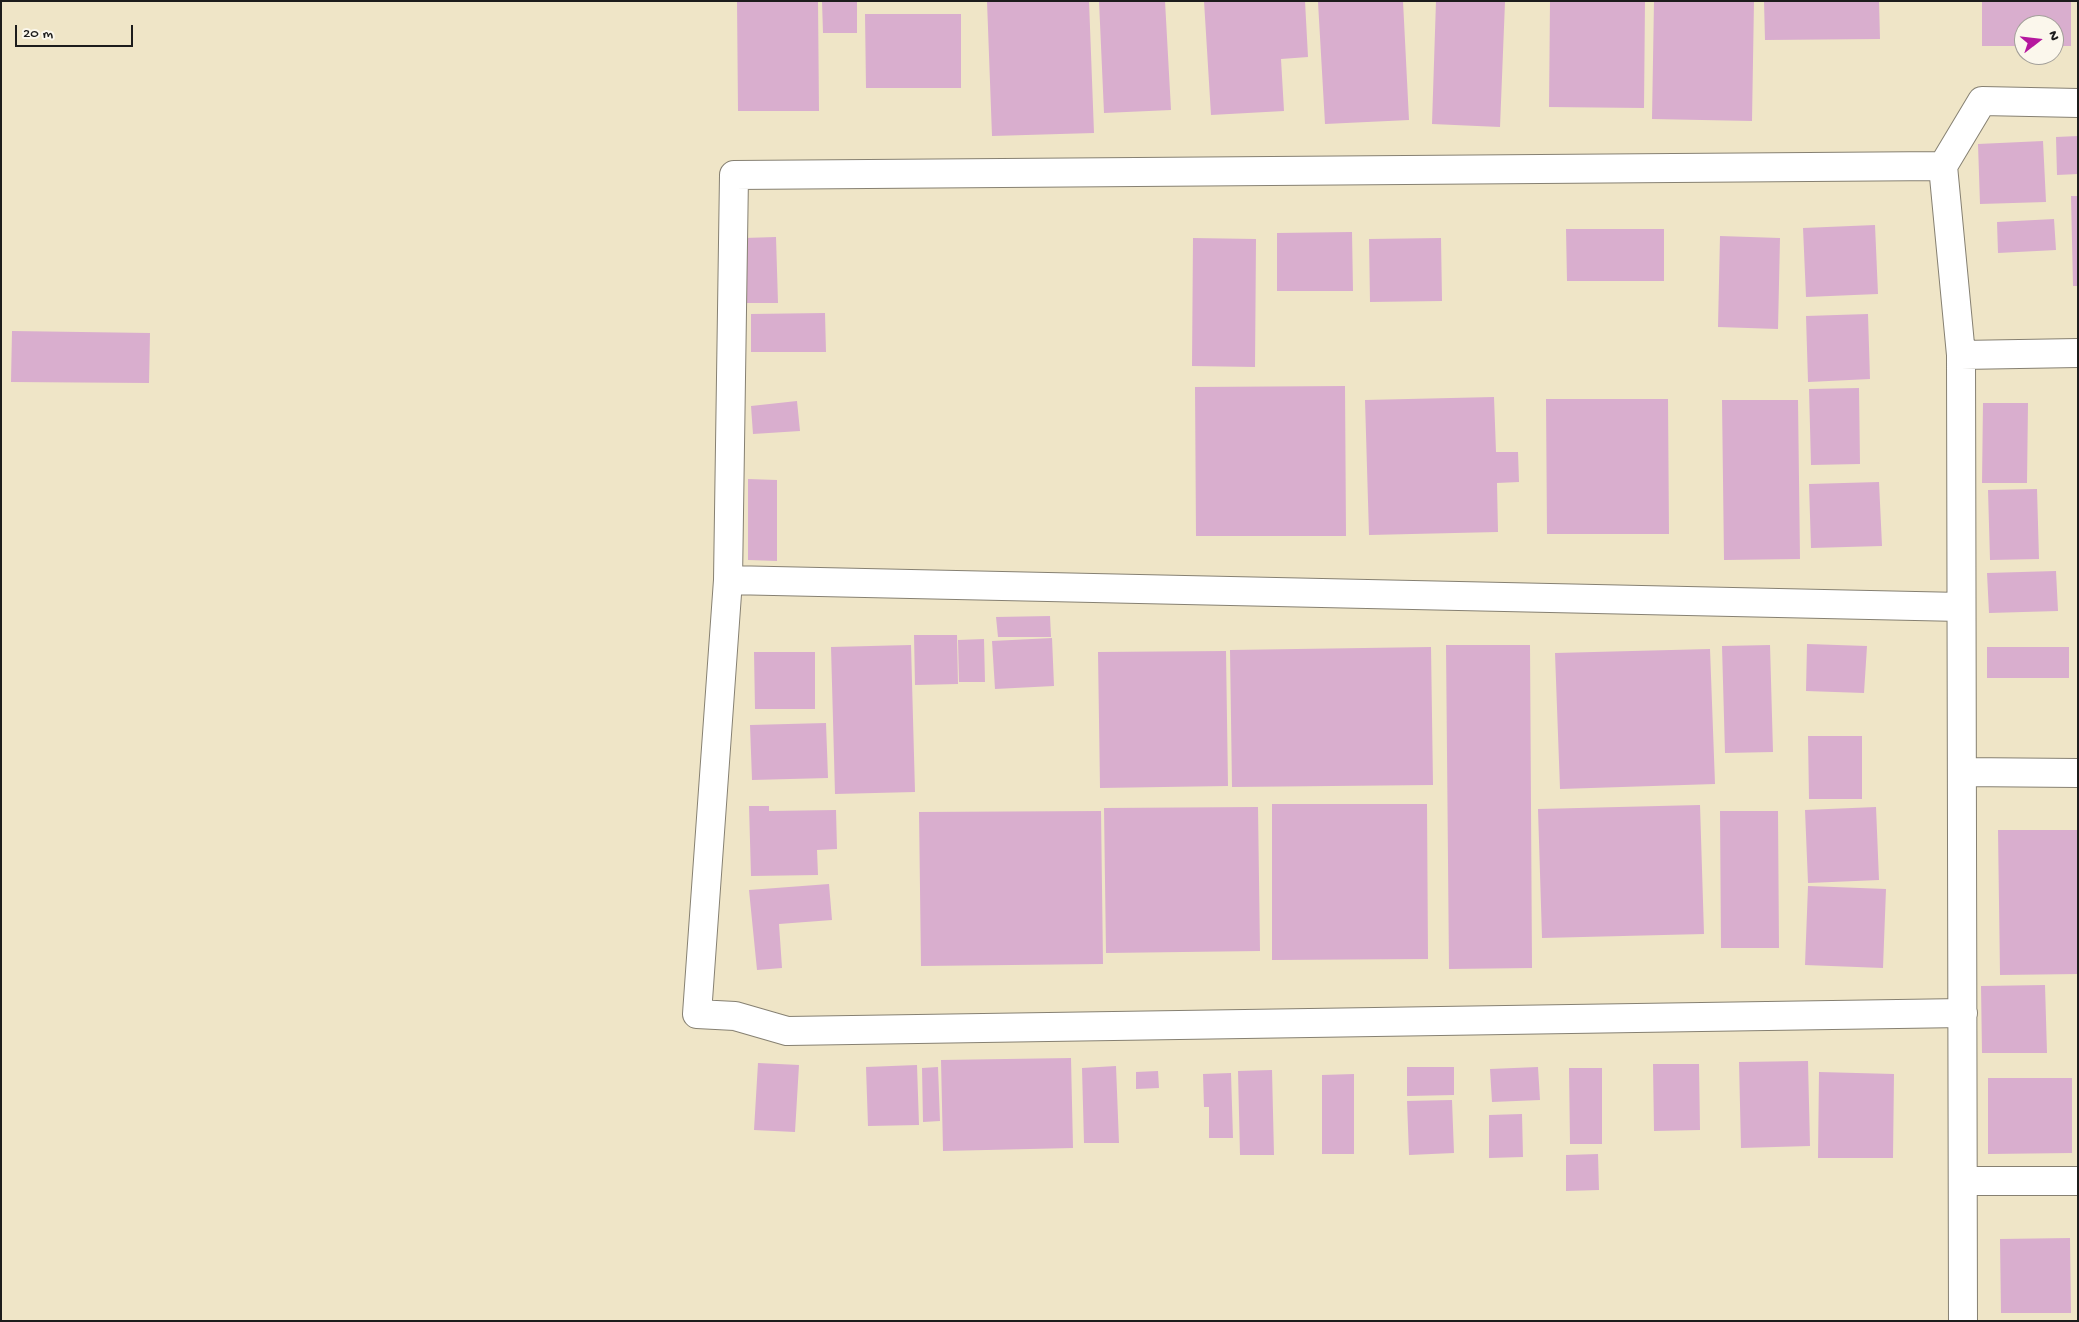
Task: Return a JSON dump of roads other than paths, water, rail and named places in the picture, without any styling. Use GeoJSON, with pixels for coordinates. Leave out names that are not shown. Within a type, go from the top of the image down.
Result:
{"type":"FeatureCollection","features":[{"type":"Feature","properties":{"kind":"street"},"geometry":{"type":"LineString","coordinates":[[1963,1321],[1961,355],[1943,166],[1982,101],[2078,103]]}},
{"type":"Feature","properties":{"kind":"street"},"geometry":{"type":"LineString","coordinates":[[1943,166],[734,174],[728,580],[697,1014],[735,1016],[787,1031],[1963,1013]]}},
{"type":"Feature","properties":{"kind":"street"},"geometry":{"type":"LineString","coordinates":[[1961,355],[2078,353]]}},
{"type":"Feature","properties":{"kind":"street"},"geometry":{"type":"LineString","coordinates":[[728,580],[1961,607]]}},
{"type":"Feature","properties":{"kind":"street"},"geometry":{"type":"LineString","coordinates":[[1962,772],[2078,773]]}},
{"type":"Feature","properties":{"kind":"street"},"geometry":{"type":"LineString","coordinates":[[1963,1181],[2078,1181]]}}]}
